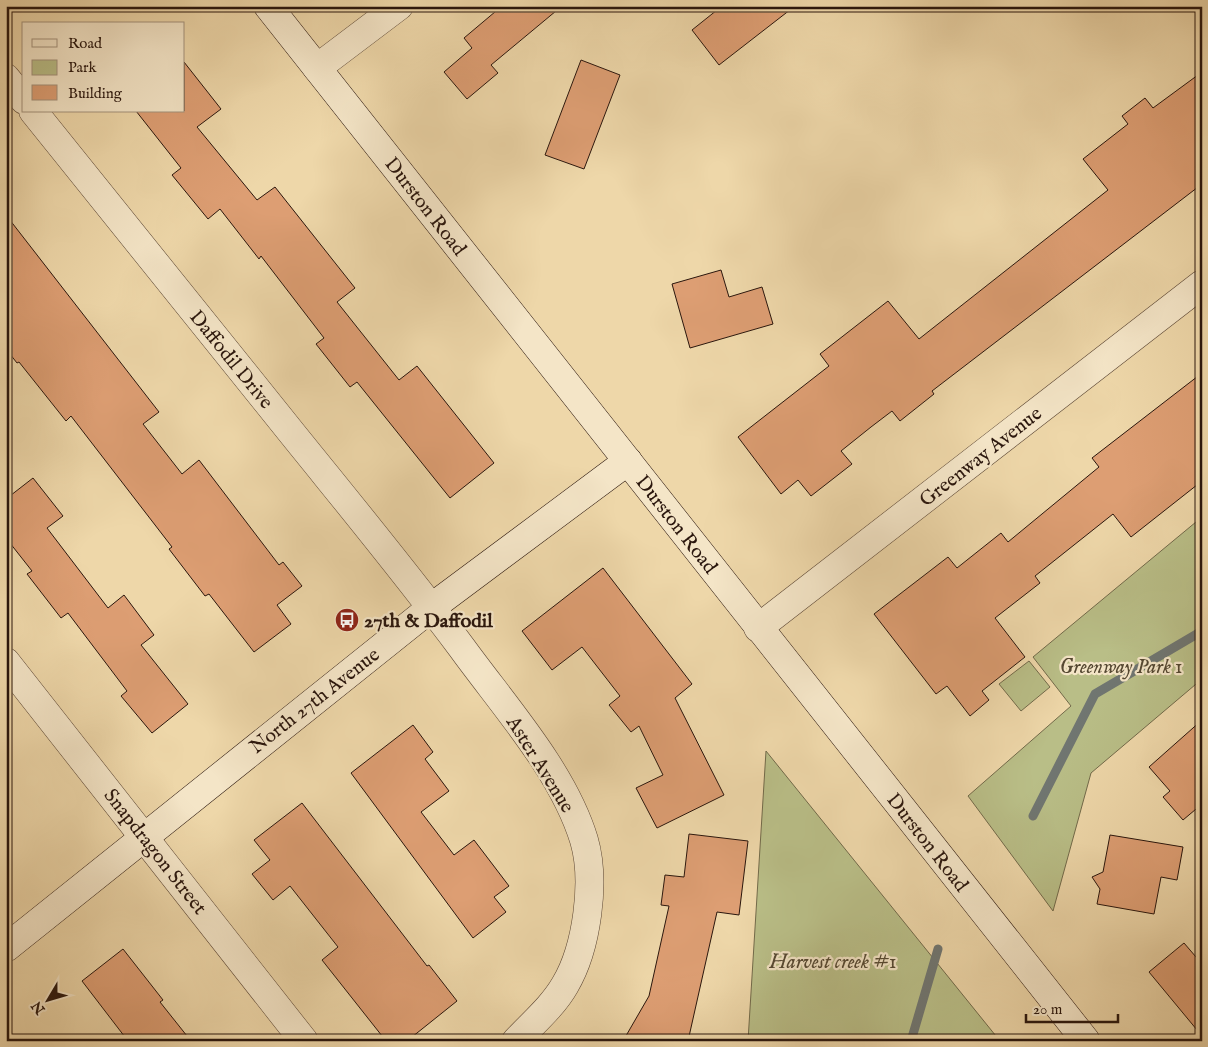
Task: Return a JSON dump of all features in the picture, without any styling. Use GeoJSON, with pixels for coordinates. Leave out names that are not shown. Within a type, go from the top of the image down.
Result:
{"type":"FeatureCollection","features":[{"type":"Feature","properties":{"kind":"street","name":"Durston Road"},"geometry":{"type":"LineString","coordinates":[[268,6],[1086,1041]]}},
{"type":"Feature","properties":{"kind":"street"},"geometry":{"type":"LineString","coordinates":[[317,68],[399,6]]}},
{"type":"Feature","properties":{"kind":"street"},"geometry":{"type":"LineString","coordinates":[[6,78],[22,98]]}},
{"type":"Feature","properties":{"kind":"street","name":"Daffodil Drive"},"geometry":{"type":"LineString","coordinates":[[34,112],[432,607]]}},
{"type":"Feature","properties":{"kind":"street","name":"Greenway Avenue"},"geometry":{"type":"LineString","coordinates":[[758,628],[1202,284]]}},
{"type":"Feature","properties":{"kind":"street","name":"North 27th Avenue"},"geometry":{"type":"LineString","coordinates":[[6,948],[432,607],[628,461]]}},
{"type":"Feature","properties":{"kind":"street","name":"Aster Avenue"},"geometry":{"type":"LineString","coordinates":[[432,607],[537,750],[565,794],[584,841],[588,864],[588,913],[576,962],[555,1000],[516,1041]]}},
{"type":"Feature","properties":{"kind":"street","name":"Snapdragon Street"},"geometry":{"type":"LineString","coordinates":[[6,662],[304,1041]]}},
{"type":"Feature","properties":{"kind":"green space","name":"Greenway Park 1"},"geometry":{"type":"Polygon","coordinates":[[[1202,517],[1202,679],[1091,773],[1053,911],[968,796],[1071,706],[1033,657],[1202,517]]]}},
{"type":"Feature","properties":{"kind":"green space"},"geometry":{"type":"Polygon","coordinates":[[[1029,661],[1050,687],[1021,711],[999,684],[1029,661]]]}},
{"type":"Feature","properties":{"kind":"green space","name":"Harvest creek #1"},"geometry":{"type":"Polygon","coordinates":[[[766,751],[1000,1041],[748,1041],[766,751]]]}},
{"type":"Feature","properties":{"kind":"building"},"geometry":{"type":"Polygon","coordinates":[[[502,6],[562,6],[491,65],[498,73],[467,99],[444,72],[472,48],[464,38],[502,6]]]}},
{"type":"Feature","properties":{"kind":"building"},"geometry":{"type":"Polygon","coordinates":[[[722,6],[795,6],[719,65],[692,30],[722,6]]]}},
{"type":"Feature","properties":{"kind":"building"},"geometry":{"type":"Polygon","coordinates":[[[581,60],[620,75],[584,169],[545,155],[581,60]]]}},
{"type":"Feature","properties":{"kind":"building"},"geometry":{"type":"Polygon","coordinates":[[[185,63],[221,109],[197,127],[257,200],[275,187],[355,288],[337,302],[399,380],[417,366],[494,463],[450,498],[357,382],[350,387],[316,344],[324,338],[261,256],[259,259],[220,209],[208,219],[172,175],[181,168],[137,112],[185,112],[185,63]]]}},
{"type":"Feature","properties":{"kind":"building"},"geometry":{"type":"Polygon","coordinates":[[[1202,72],[1202,184],[932,391],[934,394],[900,421],[892,411],[871,427],[841,451],[852,464],[811,496],[798,480],[781,494],[738,437],[829,366],[820,354],[888,301],[919,339],[1108,190],[1083,159],[1128,124],[1122,116],[1145,98],[1153,108],[1202,72]]]}},
{"type":"Feature","properties":{"kind":"building"},"geometry":{"type":"Polygon","coordinates":[[[6,215],[159,412],[143,424],[182,474],[199,460],[279,565],[283,562],[302,586],[277,605],[291,624],[254,652],[209,594],[205,596],[169,549],[172,547],[71,416],[66,421],[19,362],[17,363],[6,349],[6,215]]]}},
{"type":"Feature","properties":{"kind":"building"},"geometry":{"type":"Polygon","coordinates":[[[721,270],[729,297],[762,287],[773,324],[690,348],[672,284],[721,270]]]}},
{"type":"Feature","properties":{"kind":"building"},"geometry":{"type":"Polygon","coordinates":[[[1202,373],[1202,481],[1131,537],[1113,514],[1035,576],[1040,583],[995,618],[1025,657],[982,691],[989,700],[970,716],[947,686],[936,694],[874,614],[948,557],[957,568],[1001,533],[1008,542],[1099,467],[1092,458],[1202,373]]]}},
{"type":"Feature","properties":{"kind":"building"},"geometry":{"type":"Polygon","coordinates":[[[33,478],[63,516],[47,528],[108,608],[124,595],[154,635],[141,645],[188,704],[152,733],[121,696],[127,691],[68,613],[61,618],[27,574],[32,571],[6,538],[6,499],[33,478]]]}},
{"type":"Feature","properties":{"kind":"building"},"geometry":{"type":"Polygon","coordinates":[[[603,568],[692,684],[675,698],[724,795],[657,828],[636,788],[663,775],[639,726],[631,732],[609,705],[620,696],[582,647],[552,670],[522,631],[603,568]]]}},
{"type":"Feature","properties":{"kind":"building"},"geometry":{"type":"Polygon","coordinates":[[[1202,720],[1202,804],[1183,820],[1163,797],[1170,791],[1149,767],[1202,720]]]}},
{"type":"Feature","properties":{"kind":"building"},"geometry":{"type":"Polygon","coordinates":[[[413,725],[433,752],[425,759],[449,791],[421,812],[454,855],[474,840],[509,886],[494,897],[506,912],[473,938],[351,773],[413,725]]]}},
{"type":"Feature","properties":{"kind":"building"},"geometry":{"type":"Polygon","coordinates":[[[302,803],[427,966],[429,965],[457,1001],[407,1041],[386,1041],[322,960],[338,947],[290,886],[273,900],[252,874],[270,860],[254,840],[302,803]]]}},
{"type":"Feature","properties":{"kind":"building"},"geometry":{"type":"Polygon","coordinates":[[[689,834],[748,841],[739,915],[717,912],[688,1041],[623,1041],[649,996],[669,906],[661,905],[665,875],[684,877],[689,834]]]}},
{"type":"Feature","properties":{"kind":"building"},"geometry":{"type":"Polygon","coordinates":[[[1110,835],[1183,847],[1177,880],[1161,877],[1154,914],[1097,904],[1100,889],[1092,877],[1103,872],[1110,835]]]}},
{"type":"Feature","properties":{"kind":"building"},"geometry":{"type":"Polygon","coordinates":[[[1184,943],[1202,964],[1202,1036],[1149,972],[1184,943]]]}},
{"type":"Feature","properties":{"kind":"building"},"geometry":{"type":"Polygon","coordinates":[[[123,949],[163,1000],[160,1002],[191,1041],[128,1041],[82,981],[123,949]]]}},
{"type":"Feature","properties":{"kind":"waterway"},"geometry":{"type":"LineString","coordinates":[[1033,816],[1095,694],[1202,631]]}},
{"type":"Feature","properties":{"kind":"waterway"},"geometry":{"type":"LineString","coordinates":[[911,1041],[938,949]]}},
{"type":"Feature","properties":{"kind":"place","name":"27th & Daffodil"},"geometry":{"type":"Point","coordinates":[347,620]}}]}
